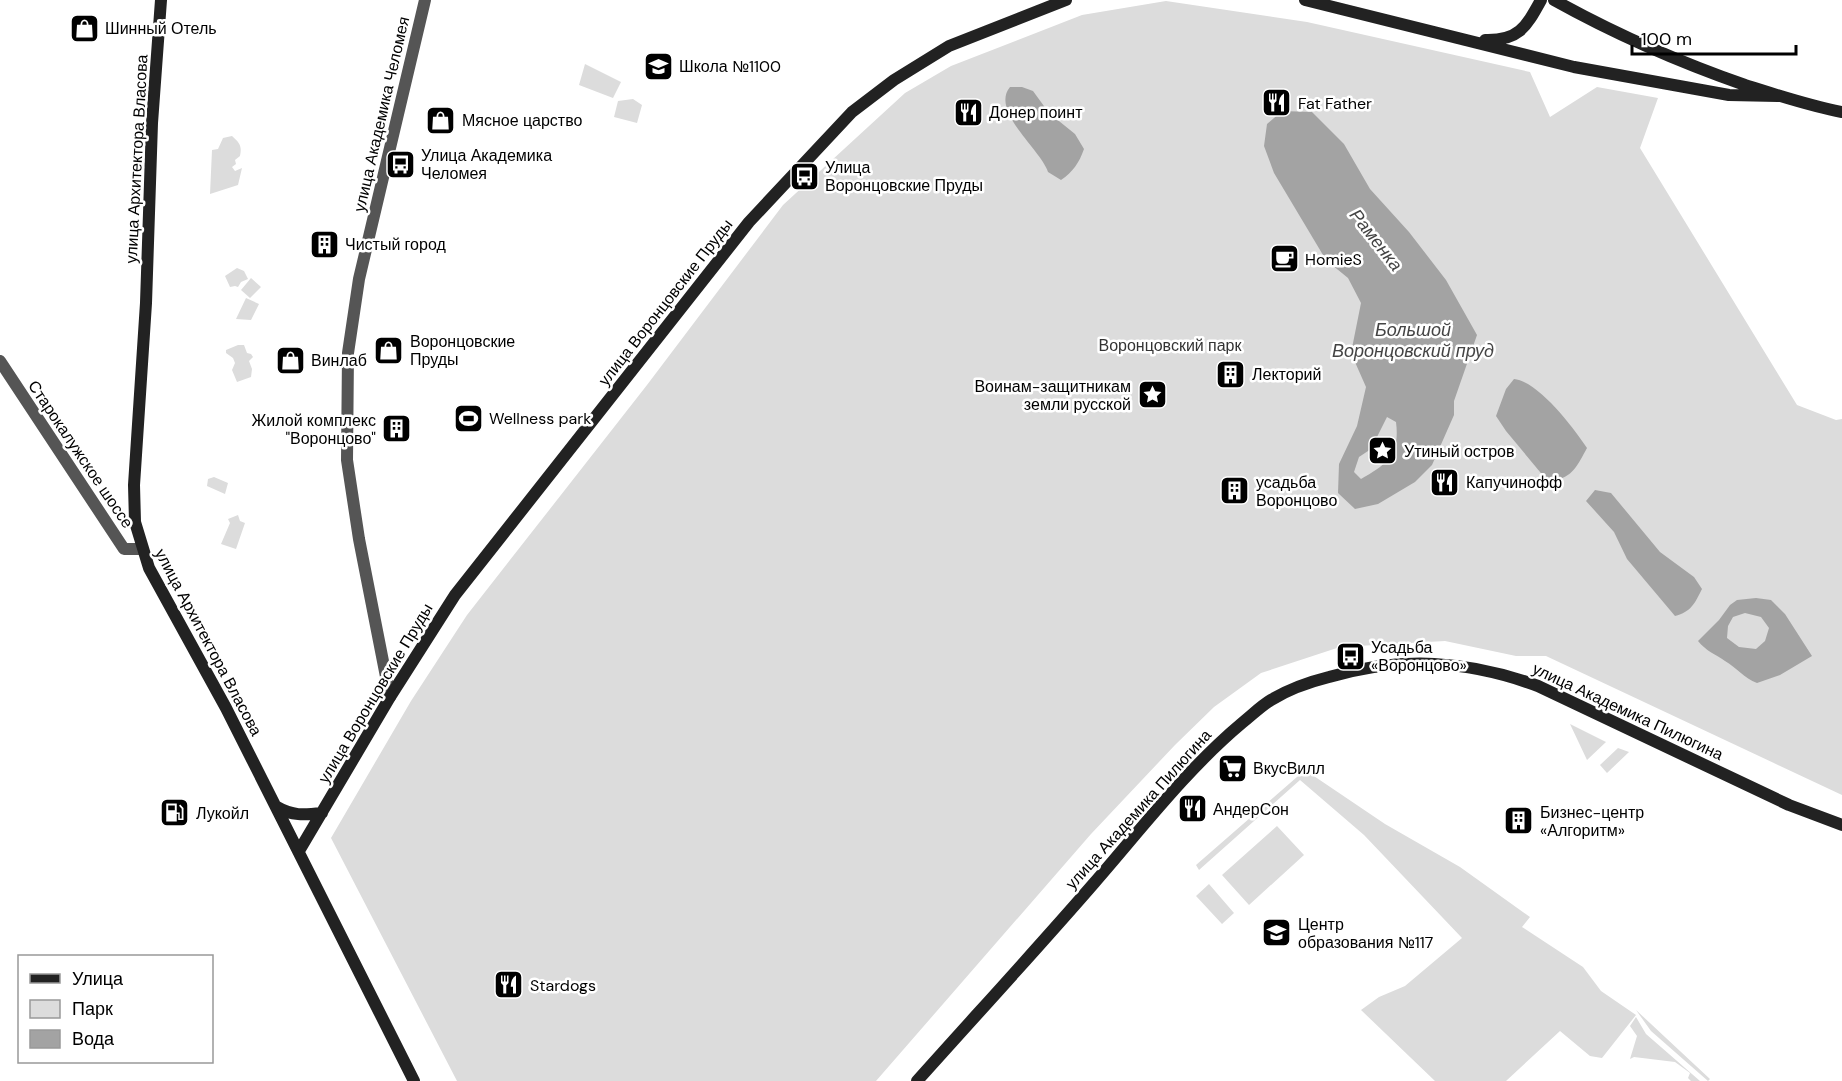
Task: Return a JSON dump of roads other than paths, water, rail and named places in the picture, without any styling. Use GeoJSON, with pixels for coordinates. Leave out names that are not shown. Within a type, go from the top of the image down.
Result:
{"type":"FeatureCollection","features":[{"type":"Feature","properties":{"kind":"street","name":"улица Архитектора Власова"},"geometry":{"type":"LineString","coordinates":[[161,0],[152,123],[146,303],[134,485],[135,522],[142,549],[158,586],[226,708],[414,1081]]}},
{"type":"Feature","properties":{"kind":"street","name":"улица Академика Челомея"},"geometry":{"type":"LineString","coordinates":[[390,697],[359,539],[347,460],[348,353],[362,268],[425,0]]}},
{"type":"Feature","properties":{"kind":"street","name":"улица Воронцовские Пруды"},"geometry":{"type":"LineString","coordinates":[[299,851],[435,625],[486,555],[749,222],[852,112],[894,80],[949,46],[1065,0]]}},
{"type":"Feature","properties":{"kind":"street"},"geometry":{"type":"LineString","coordinates":[[1305,0],[1574,67],[1729,95],[1778,96]]}},
{"type":"Feature","properties":{"kind":"street"},"geometry":{"type":"LineString","coordinates":[[1469,40],[1499,41],[1512,37],[1528,23],[1541,0]]}},
{"type":"Feature","properties":{"kind":"street"},"geometry":{"type":"LineString","coordinates":[[1554,0],[1614,32],[1696,68],[1778,96],[1842,112]]}},
{"type":"Feature","properties":{"kind":"street","name":"Старокалужское шоссе"},"geometry":{"type":"LineString","coordinates":[[0,361],[124,549],[142,549]]}},
{"type":"Feature","properties":{"kind":"street","name":"улица Академика Пилюгина"},"geometry":{"type":"LineString","coordinates":[[916,1081],[1093,885],[1177,787],[1224,738],[1269,701],[1292,689],[1353,670],[1403,664],[1437,663],[1506,674],[1555,694],[1789,805],[1828,822],[1842,825]]}},
{"type":"Feature","properties":{"kind":"street"},"geometry":{"type":"LineString","coordinates":[[276,806],[288,814],[299,816],[322,813]]}},
{"type":"Feature","properties":{"kind":"water"},"geometry":{"type":"Polygon","coordinates":[[[1010,87],[1022,87],[1033,91],[1049,113],[1075,134],[1084,149],[1075,167],[1061,180],[1048,172],[1044,163],[1011,119],[1006,97],[1010,87]]]}},
{"type":"Feature","properties":{"kind":"water","name":"Большой Воронцовский пруд"},"geometry":{"type":"Polygon","coordinates":[[[1282,111],[1312,112],[1344,144],[1370,189],[1409,232],[1446,280],[1477,335],[1454,401],[1454,415],[1432,465],[1415,482],[1378,504],[1355,509],[1338,493],[1339,464],[1357,426],[1366,387],[1351,353],[1361,303],[1348,278],[1326,260],[1274,173],[1264,146],[1267,124],[1282,111]],[[1387,417],[1371,449],[1359,457],[1354,472],[1361,479],[1390,457],[1396,442],[1396,422],[1387,417]]]}},
{"type":"Feature","properties":{"kind":"water"},"geometry":{"type":"Polygon","coordinates":[[[1514,379],[1534,388],[1544,396],[1565,418],[1587,448],[1576,467],[1567,476],[1554,479],[1545,478],[1496,416],[1506,389],[1514,379]]]}},
{"type":"Feature","properties":{"kind":"water"},"geometry":{"type":"Polygon","coordinates":[[[1595,490],[1611,493],[1660,552],[1694,577],[1702,589],[1689,609],[1675,616],[1627,559],[1614,532],[1586,501],[1595,490]]]}},
{"type":"Feature","properties":{"kind":"water"},"geometry":{"type":"Polygon","coordinates":[[[1756,598],[1771,600],[1785,614],[1812,656],[1780,675],[1757,683],[1707,650],[1698,641],[1737,600],[1756,598]],[[1745,613],[1733,617],[1728,626],[1727,638],[1739,647],[1756,649],[1765,641],[1769,628],[1761,617],[1745,613]]]}},
{"type":"Feature","properties":{"kind":"place","name":"Шинный Отель"},"geometry":{"type":"Point","coordinates":[84,28]}},
{"type":"Feature","properties":{"kind":"place","name":"Школа №1100"},"geometry":{"type":"Point","coordinates":[658,66]}},
{"type":"Feature","properties":{"kind":"place","name":"Fat Father"},"geometry":{"type":"Point","coordinates":[1277,103]}},
{"type":"Feature","properties":{"kind":"place","name":"Донер поинт"},"geometry":{"type":"Point","coordinates":[968,112]}},
{"type":"Feature","properties":{"kind":"place","name":"Мясное царство"},"geometry":{"type":"Point","coordinates":[441,120]}},
{"type":"Feature","properties":{"kind":"place","name":"Улица Академика Челомея"},"geometry":{"type":"Point","coordinates":[400,164]}},
{"type":"Feature","properties":{"kind":"place","name":"Улица Воронцовские Пруды"},"geometry":{"type":"Point","coordinates":[804,176]}},
{"type":"Feature","properties":{"kind":"place","name":"Чистый город"},"geometry":{"type":"Point","coordinates":[324,244]}},
{"type":"Feature","properties":{"kind":"place","name":"HomieS"},"geometry":{"type":"Point","coordinates":[1284,259]}},
{"type":"Feature","properties":{"kind":"place","name":"Воронцовские Пруды"},"geometry":{"type":"Point","coordinates":[389,350]}},
{"type":"Feature","properties":{"kind":"place","name":"Винлаб"},"geometry":{"type":"Point","coordinates":[290,360]}},
{"type":"Feature","properties":{"kind":"place","name":"Лекторий"},"geometry":{"type":"Point","coordinates":[1231,374]}},
{"type":"Feature","properties":{"kind":"place","name":"Воинам-защитникам земли русской"},"geometry":{"type":"Point","coordinates":[1152,395]}},
{"type":"Feature","properties":{"kind":"place","name":"Wellness park"},"geometry":{"type":"Point","coordinates":[468,418]}},
{"type":"Feature","properties":{"kind":"place","name":"Жилой комплекс \"Воронцово\""},"geometry":{"type":"Point","coordinates":[397,429]}},
{"type":"Feature","properties":{"kind":"place","name":"Утиный остров"},"geometry":{"type":"Point","coordinates":[1383,451]}},
{"type":"Feature","properties":{"kind":"place","name":"Капучинофф"},"geometry":{"type":"Point","coordinates":[1445,482]}},
{"type":"Feature","properties":{"kind":"place","name":"усадьба Воронцово"},"geometry":{"type":"Point","coordinates":[1235,491]}},
{"type":"Feature","properties":{"kind":"place","name":"Усадьба «Воронцово»"},"geometry":{"type":"Point","coordinates":[1350,656]}},
{"type":"Feature","properties":{"kind":"place","name":"ВкусВилл"},"geometry":{"type":"Point","coordinates":[1232,768]}},
{"type":"Feature","properties":{"kind":"place","name":"АндерСон"},"geometry":{"type":"Point","coordinates":[1192,809]}},
{"type":"Feature","properties":{"kind":"place","name":"Лукойл"},"geometry":{"type":"Point","coordinates":[175,813]}},
{"type":"Feature","properties":{"kind":"place","name":"Бизнес-центр «Алгоритм»"},"geometry":{"type":"Point","coordinates":[1519,821]}},
{"type":"Feature","properties":{"kind":"place","name":"Центр образования №117"},"geometry":{"type":"Point","coordinates":[1277,933]}},
{"type":"Feature","properties":{"kind":"place","name":"Stardogs"},"geometry":{"type":"Point","coordinates":[509,985]}},
{"type":"Feature","properties":{"kind":"water label","name":"Раменка"},"geometry":{"type":"Point","coordinates":[1376,240]}},
{"type":"Feature","properties":{"kind":"park label","name":"Воронцовский парк"},"geometry":{"type":"Point","coordinates":[1170,345]}}]}
